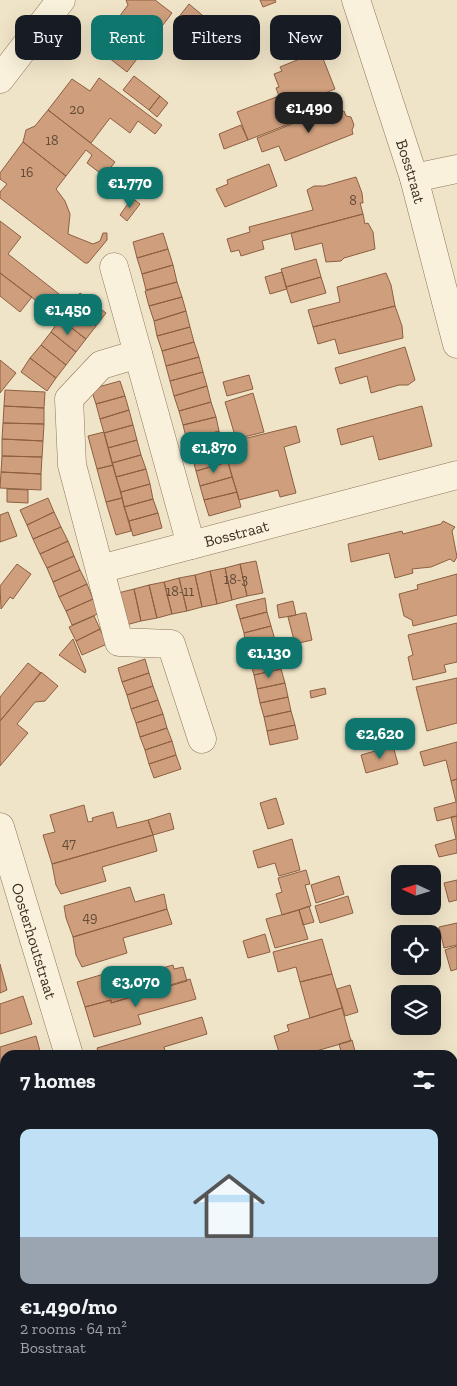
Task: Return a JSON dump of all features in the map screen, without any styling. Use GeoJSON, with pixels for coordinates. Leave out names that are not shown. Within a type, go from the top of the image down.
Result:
{"type":"FeatureCollection","features":[{"type":"Feature","properties":{"kind":"street"},"geometry":{"type":"LineString","coordinates":[[0,79],[61,0]]}},
{"type":"Feature","properties":{"kind":"street","name":"Bosstraat"},"geometry":{"type":"LineString","coordinates":[[356,0],[414,178],[457,344]]}},
{"type":"Feature","properties":{"kind":"street"},"geometry":{"type":"LineString","coordinates":[[414,178],[457,169]]}},
{"type":"Feature","properties":{"kind":"street","name":"Bosstraat"},"geometry":{"type":"LineString","coordinates":[[114,267],[191,545]]}},
{"type":"Feature","properties":{"kind":"street"},"geometry":{"type":"LineString","coordinates":[[138,354],[101,365],[69,399],[72,466],[119,642],[171,644],[202,740]]}},
{"type":"Feature","properties":{"kind":"street","name":"Bosstraat"},"geometry":{"type":"LineString","coordinates":[[100,569],[457,475]]}},
{"type":"Feature","properties":{"kind":"street","name":"Oosterhoutstraat"},"geometry":{"type":"LineString","coordinates":[[0,827],[67,1050]]}},
{"type":"Feature","properties":{"kind":"building"},"geometry":{"type":"Polygon","coordinates":[[[126,0],[155,0],[172,13],[163,25],[163,15],[120,15],[128,5],[126,0]]]}},
{"type":"Feature","properties":{"kind":"building"},"geometry":{"type":"Polygon","coordinates":[[[260,0],[275,0],[276,2],[263,7],[260,0]]]}},
{"type":"Feature","properties":{"kind":"building"},"geometry":{"type":"Polygon","coordinates":[[[189,4],[202,15],[180,15],[189,4]]]}},
{"type":"Feature","properties":{"kind":"building"},"geometry":{"type":"Polygon","coordinates":[[[112,60],[136,60],[127,72],[112,60]]]}},
{"type":"Feature","properties":{"kind":"building"},"geometry":{"type":"Polygon","coordinates":[[[297,60],[324,60],[335,89],[288,108],[294,122],[248,140],[237,112],[279,96],[276,88],[279,87],[274,74],[282,71],[280,67],[297,60]]]}},
{"type":"Feature","properties":{"kind":"building"},"geometry":{"type":"Polygon","coordinates":[[[134,76],[160,96],[149,110],[123,90],[134,76]]]}},
{"type":"Feature","properties":{"kind":"building"},"geometry":{"type":"Polygon","coordinates":[[[99,78],[162,125],[155,134],[138,121],[130,133],[110,118],[91,143],[48,110],[72,79],[90,91],[99,78]]]}},
{"type":"Feature","properties":{"kind":"building"},"geometry":{"type":"Polygon","coordinates":[[[160,96],[168,103],[157,117],[149,110],[160,96]]]}},
{"type":"Feature","properties":{"kind":"building"},"geometry":{"type":"Polygon","coordinates":[[[337,106],[340,113],[344,111],[346,116],[351,117],[354,125],[353,134],[285,161],[279,146],[262,152],[257,138],[337,106]]]}},
{"type":"Feature","properties":{"kind":"building"},"geometry":{"type":"Polygon","coordinates":[[[48,110],[115,162],[104,176],[87,163],[92,155],[86,150],[66,176],[23,142],[26,130],[35,126],[48,110]]]}},
{"type":"Feature","properties":{"kind":"building"},"geometry":{"type":"Polygon","coordinates":[[[241,125],[248,140],[224,149],[219,134],[241,125]]]}},
{"type":"Feature","properties":{"kind":"building"},"geometry":{"type":"Polygon","coordinates":[[[23,142],[66,176],[56,189],[65,201],[70,214],[68,234],[93,244],[100,241],[103,233],[107,233],[107,240],[88,263],[85,263],[0,198],[0,192],[7,184],[0,179],[0,173],[23,142]]]}},
{"type":"Feature","properties":{"kind":"building"},"geometry":{"type":"Polygon","coordinates":[[[269,164],[277,186],[225,207],[216,189],[228,184],[227,180],[269,164]]]}},
{"type":"Feature","properties":{"kind":"building"},"geometry":{"type":"Polygon","coordinates":[[[356,177],[362,193],[363,203],[360,203],[363,214],[262,241],[264,249],[241,256],[239,250],[231,252],[227,239],[250,232],[249,227],[313,210],[307,190],[314,186],[324,186],[356,177]]]}},
{"type":"Feature","properties":{"kind":"building"},"geometry":{"type":"Polygon","coordinates":[[[132,198],[140,204],[127,221],[120,215],[132,198]]]}},
{"type":"Feature","properties":{"kind":"building"},"geometry":{"type":"Polygon","coordinates":[[[363,214],[365,224],[368,223],[373,232],[375,249],[344,258],[341,261],[326,262],[322,243],[295,250],[291,233],[363,214]]]}},
{"type":"Feature","properties":{"kind":"building"},"geometry":{"type":"Polygon","coordinates":[[[0,221],[21,237],[8,254],[68,301],[56,316],[0,273],[0,221]]]}},
{"type":"Feature","properties":{"kind":"building"},"geometry":{"type":"Polygon","coordinates":[[[163,233],[168,249],[137,258],[133,242],[163,233]]]}},
{"type":"Feature","properties":{"kind":"building"},"geometry":{"type":"Polygon","coordinates":[[[168,249],[173,265],[142,274],[137,258],[168,249]]]}},
{"type":"Feature","properties":{"kind":"building"},"geometry":{"type":"Polygon","coordinates":[[[316,259],[321,277],[286,287],[281,269],[316,259]]]}},
{"type":"Feature","properties":{"kind":"building"},"geometry":{"type":"Polygon","coordinates":[[[173,265],[177,282],[146,290],[142,274],[173,265]]]}},
{"type":"Feature","properties":{"kind":"building"},"geometry":{"type":"Polygon","coordinates":[[[282,272],[287,289],[270,294],[265,277],[282,272]]]}},
{"type":"Feature","properties":{"kind":"building"},"geometry":{"type":"Polygon","coordinates":[[[0,273],[32,297],[20,312],[0,296],[0,273]]]}},
{"type":"Feature","properties":{"kind":"building"},"geometry":{"type":"Polygon","coordinates":[[[386,273],[391,285],[395,306],[313,327],[308,310],[340,302],[337,287],[386,273]]]}},
{"type":"Feature","properties":{"kind":"building"},"geometry":{"type":"Polygon","coordinates":[[[321,277],[326,293],[291,303],[286,287],[321,277]]]}},
{"type":"Feature","properties":{"kind":"building"},"geometry":{"type":"Polygon","coordinates":[[[177,282],[182,297],[149,306],[145,291],[177,282]]]}},
{"type":"Feature","properties":{"kind":"building"},"geometry":{"type":"Polygon","coordinates":[[[80,293],[106,313],[96,326],[70,306],[80,293]]]}},
{"type":"Feature","properties":{"kind":"building"},"geometry":{"type":"Polygon","coordinates":[[[182,297],[186,311],[154,321],[149,306],[182,297]]]}},
{"type":"Feature","properties":{"kind":"building"},"geometry":{"type":"Polygon","coordinates":[[[70,306],[96,326],[86,339],[60,319],[70,306]]]}},
{"type":"Feature","properties":{"kind":"building"},"geometry":{"type":"Polygon","coordinates":[[[395,306],[402,326],[403,338],[339,354],[335,339],[318,344],[313,327],[395,306]]]}},
{"type":"Feature","properties":{"kind":"building"},"geometry":{"type":"Polygon","coordinates":[[[186,311],[190,327],[157,336],[154,321],[186,311]]]}},
{"type":"Feature","properties":{"kind":"building"},"geometry":{"type":"Polygon","coordinates":[[[60,319],[86,339],[76,352],[51,332],[60,319]]]}},
{"type":"Feature","properties":{"kind":"building"},"geometry":{"type":"Polygon","coordinates":[[[190,327],[194,342],[162,351],[157,336],[190,327]]]}},
{"type":"Feature","properties":{"kind":"building"},"geometry":{"type":"Polygon","coordinates":[[[51,332],[76,352],[66,365],[41,345],[51,332]]]}},
{"type":"Feature","properties":{"kind":"building"},"geometry":{"type":"Polygon","coordinates":[[[194,342],[199,357],[166,366],[162,351],[194,342]]]}},
{"type":"Feature","properties":{"kind":"building"},"geometry":{"type":"Polygon","coordinates":[[[41,345],[66,365],[56,378],[30,358],[41,345]]]}},
{"type":"Feature","properties":{"kind":"building"},"geometry":{"type":"Polygon","coordinates":[[[405,347],[415,380],[408,385],[399,385],[371,393],[367,376],[340,384],[335,368],[405,347]]]}},
{"type":"Feature","properties":{"kind":"building"},"geometry":{"type":"Polygon","coordinates":[[[199,357],[203,372],[170,381],[166,366],[199,357]]]}},
{"type":"Feature","properties":{"kind":"building"},"geometry":{"type":"Polygon","coordinates":[[[30,358],[56,378],[47,391],[21,372],[30,358]]]}},
{"type":"Feature","properties":{"kind":"building"},"geometry":{"type":"Polygon","coordinates":[[[0,360],[16,373],[0,393],[0,360]]]}},
{"type":"Feature","properties":{"kind":"building"},"geometry":{"type":"Polygon","coordinates":[[[203,372],[207,386],[174,396],[170,381],[203,372]]]}},
{"type":"Feature","properties":{"kind":"building"},"geometry":{"type":"Polygon","coordinates":[[[249,375],[253,389],[227,396],[223,382],[249,375]]]}},
{"type":"Feature","properties":{"kind":"building"},"geometry":{"type":"Polygon","coordinates":[[[120,381],[125,396],[96,404],[91,389],[120,381]]]}},
{"type":"Feature","properties":{"kind":"building"},"geometry":{"type":"Polygon","coordinates":[[[207,386],[211,402],[179,411],[174,396],[207,386]]]}},
{"type":"Feature","properties":{"kind":"building"},"geometry":{"type":"Polygon","coordinates":[[[5,390],[45,392],[44,408],[4,406],[5,390]]]}},
{"type":"Feature","properties":{"kind":"building"},"geometry":{"type":"Polygon","coordinates":[[[253,393],[264,432],[236,439],[225,402],[253,393]]]}},
{"type":"Feature","properties":{"kind":"building"},"geometry":{"type":"Polygon","coordinates":[[[125,396],[129,410],[100,419],[96,404],[125,396]]]}},
{"type":"Feature","properties":{"kind":"building"},"geometry":{"type":"Polygon","coordinates":[[[211,402],[216,417],[183,425],[179,411],[211,402]]]}},
{"type":"Feature","properties":{"kind":"building"},"geometry":{"type":"Polygon","coordinates":[[[4,406],[44,408],[44,424],[3,423],[4,406]]]}},
{"type":"Feature","properties":{"kind":"building"},"geometry":{"type":"Polygon","coordinates":[[[422,406],[432,446],[379,460],[373,436],[341,445],[337,429],[422,406]]]}},
{"type":"Feature","properties":{"kind":"building"},"geometry":{"type":"Polygon","coordinates":[[[129,410],[133,425],[104,433],[100,419],[129,410]]]}},
{"type":"Feature","properties":{"kind":"building"},"geometry":{"type":"Polygon","coordinates":[[[216,417],[219,431],[187,441],[183,425],[216,417]]]}},
{"type":"Feature","properties":{"kind":"building"},"geometry":{"type":"Polygon","coordinates":[[[3,423],[44,424],[43,441],[2,439],[3,423]]]}},
{"type":"Feature","properties":{"kind":"building"},"geometry":{"type":"Polygon","coordinates":[[[133,425],[137,440],[108,448],[104,433],[133,425]]]}},
{"type":"Feature","properties":{"kind":"building"},"geometry":{"type":"Polygon","coordinates":[[[296,426],[300,442],[284,447],[296,493],[280,497],[278,490],[239,500],[223,444],[296,426]]]}},
{"type":"Feature","properties":{"kind":"building"},"geometry":{"type":"Polygon","coordinates":[[[219,431],[224,447],[192,456],[187,441],[219,431]]]}},
{"type":"Feature","properties":{"kind":"building"},"geometry":{"type":"Polygon","coordinates":[[[104,432],[113,465],[97,469],[88,436],[104,432]]]}},
{"type":"Feature","properties":{"kind":"building"},"geometry":{"type":"Polygon","coordinates":[[[2,439],[43,441],[42,457],[2,456],[2,439]]]}},
{"type":"Feature","properties":{"kind":"building"},"geometry":{"type":"Polygon","coordinates":[[[137,440],[141,455],[112,463],[108,448],[137,440]]]}},
{"type":"Feature","properties":{"kind":"building"},"geometry":{"type":"Polygon","coordinates":[[[224,447],[228,462],[196,471],[192,456],[224,447]]]}},
{"type":"Feature","properties":{"kind":"building"},"geometry":{"type":"Polygon","coordinates":[[[141,455],[146,469],[116,477],[112,463],[141,455]]]}},
{"type":"Feature","properties":{"kind":"building"},"geometry":{"type":"Polygon","coordinates":[[[2,456],[42,457],[41,474],[1,472],[2,456]]]}},
{"type":"Feature","properties":{"kind":"building"},"geometry":{"type":"Polygon","coordinates":[[[228,462],[232,477],[200,486],[196,471],[228,462]]]}},
{"type":"Feature","properties":{"kind":"building"},"geometry":{"type":"Polygon","coordinates":[[[113,465],[122,498],[106,502],[97,469],[113,465]]]}},
{"type":"Feature","properties":{"kind":"building"},"geometry":{"type":"Polygon","coordinates":[[[146,469],[150,484],[121,492],[116,477],[146,469]]]}},
{"type":"Feature","properties":{"kind":"building"},"geometry":{"type":"Polygon","coordinates":[[[1,472],[41,474],[41,490],[0,488],[1,472]]]}},
{"type":"Feature","properties":{"kind":"building"},"geometry":{"type":"Polygon","coordinates":[[[232,477],[237,492],[204,500],[200,486],[232,477]]]}},
{"type":"Feature","properties":{"kind":"building"},"geometry":{"type":"Polygon","coordinates":[[[150,484],[153,499],[124,507],[121,492],[150,484]]]}},
{"type":"Feature","properties":{"kind":"building"},"geometry":{"type":"Polygon","coordinates":[[[7,489],[28,490],[28,503],[7,502],[7,489]]]}},
{"type":"Feature","properties":{"kind":"building"},"geometry":{"type":"Polygon","coordinates":[[[237,492],[241,507],[209,516],[204,500],[237,492]]]}},
{"type":"Feature","properties":{"kind":"building"},"geometry":{"type":"Polygon","coordinates":[[[48,498],[54,512],[27,525],[20,510],[48,498]]]}},
{"type":"Feature","properties":{"kind":"building"},"geometry":{"type":"Polygon","coordinates":[[[122,498],[131,531],[116,535],[106,502],[122,498]]]}},
{"type":"Feature","properties":{"kind":"building"},"geometry":{"type":"Polygon","coordinates":[[[153,499],[158,513],[129,521],[124,507],[153,499]]]}},
{"type":"Feature","properties":{"kind":"building"},"geometry":{"type":"Polygon","coordinates":[[[8,512],[17,536],[0,542],[0,515],[8,512]]]}},
{"type":"Feature","properties":{"kind":"building"},"geometry":{"type":"Polygon","coordinates":[[[54,512],[61,527],[33,539],[27,525],[54,512]]]}},
{"type":"Feature","properties":{"kind":"building"},"geometry":{"type":"Polygon","coordinates":[[[158,513],[162,528],[133,536],[129,521],[158,513]]]}},
{"type":"Feature","properties":{"kind":"building"},"geometry":{"type":"Polygon","coordinates":[[[443,521],[455,527],[452,531],[457,557],[454,562],[450,559],[431,567],[412,569],[413,573],[395,578],[389,553],[351,562],[348,544],[402,531],[403,534],[441,524],[443,521]]]}},
{"type":"Feature","properties":{"kind":"building"},"geometry":{"type":"Polygon","coordinates":[[[61,527],[68,541],[40,554],[33,539],[61,527]]]}},
{"type":"Feature","properties":{"kind":"building"},"geometry":{"type":"Polygon","coordinates":[[[68,541],[74,556],[47,568],[40,554],[68,541]]]}},
{"type":"Feature","properties":{"kind":"building"},"geometry":{"type":"Polygon","coordinates":[[[74,556],[80,570],[53,582],[47,568],[74,556]]]}},
{"type":"Feature","properties":{"kind":"building"},"geometry":{"type":"Polygon","coordinates":[[[256,561],[263,593],[247,596],[240,564],[256,561]]]}},
{"type":"Feature","properties":{"kind":"building"},"geometry":{"type":"Polygon","coordinates":[[[17,564],[31,574],[13,599],[10,597],[1,609],[0,586],[17,564]]]}},
{"type":"Feature","properties":{"kind":"building"},"geometry":{"type":"Polygon","coordinates":[[[240,564],[247,596],[232,600],[225,568],[240,564]]]}},
{"type":"Feature","properties":{"kind":"building"},"geometry":{"type":"Polygon","coordinates":[[[225,568],[232,600],[217,604],[210,571],[225,568]]]}},
{"type":"Feature","properties":{"kind":"building"},"geometry":{"type":"Polygon","coordinates":[[[80,570],[87,584],[59,597],[53,582],[80,570]]]}},
{"type":"Feature","properties":{"kind":"building"},"geometry":{"type":"Polygon","coordinates":[[[210,571],[217,604],[202,607],[195,575],[210,571]]]}},
{"type":"Feature","properties":{"kind":"building"},"geometry":{"type":"Polygon","coordinates":[[[457,574],[457,615],[413,626],[412,620],[404,616],[399,594],[418,589],[417,585],[457,574]]]}},
{"type":"Feature","properties":{"kind":"building"},"geometry":{"type":"Polygon","coordinates":[[[195,575],[202,607],[187,611],[179,578],[195,575]]]}},
{"type":"Feature","properties":{"kind":"building"},"geometry":{"type":"Polygon","coordinates":[[[179,578],[187,611],[172,614],[164,582],[179,578]]]}},
{"type":"Feature","properties":{"kind":"building"},"geometry":{"type":"Polygon","coordinates":[[[164,582],[172,614],[157,618],[149,585],[164,582]]]}},
{"type":"Feature","properties":{"kind":"building"},"geometry":{"type":"Polygon","coordinates":[[[87,584],[93,599],[66,611],[59,597],[87,584]]]}},
{"type":"Feature","properties":{"kind":"building"},"geometry":{"type":"Polygon","coordinates":[[[149,585],[157,618],[141,621],[134,589],[149,585]]]}},
{"type":"Feature","properties":{"kind":"building"},"geometry":{"type":"Polygon","coordinates":[[[134,589],[141,621],[126,625],[118,593],[134,589]]]}},
{"type":"Feature","properties":{"kind":"building"},"geometry":{"type":"Polygon","coordinates":[[[265,598],[267,612],[240,619],[236,605],[265,598]]]}},
{"type":"Feature","properties":{"kind":"building"},"geometry":{"type":"Polygon","coordinates":[[[93,599],[100,613],[72,625],[66,611],[93,599]]]}},
{"type":"Feature","properties":{"kind":"building"},"geometry":{"type":"Polygon","coordinates":[[[293,601],[296,615],[279,618],[277,605],[293,601]]]}},
{"type":"Feature","properties":{"kind":"building"},"geometry":{"type":"Polygon","coordinates":[[[267,612],[271,626],[244,633],[240,619],[267,612]]]}},
{"type":"Feature","properties":{"kind":"building"},"geometry":{"type":"Polygon","coordinates":[[[306,613],[312,640],[295,644],[288,617],[306,613]]]}},
{"type":"Feature","properties":{"kind":"building"},"geometry":{"type":"Polygon","coordinates":[[[94,616],[100,629],[76,641],[69,627],[94,616]]]}},
{"type":"Feature","properties":{"kind":"building"},"geometry":{"type":"Polygon","coordinates":[[[457,623],[457,662],[444,665],[446,672],[413,680],[408,657],[413,655],[408,635],[457,623]]]}},
{"type":"Feature","properties":{"kind":"building"},"geometry":{"type":"Polygon","coordinates":[[[271,626],[275,640],[246,647],[244,633],[271,626]]]}},
{"type":"Feature","properties":{"kind":"building"},"geometry":{"type":"Polygon","coordinates":[[[100,629],[107,644],[82,655],[76,641],[100,629]]]}},
{"type":"Feature","properties":{"kind":"building"},"geometry":{"type":"Polygon","coordinates":[[[73,639],[86,671],[85,673],[59,655],[73,639]]]}},
{"type":"Feature","properties":{"kind":"building"},"geometry":{"type":"Polygon","coordinates":[[[275,640],[278,655],[250,661],[246,647],[275,640]]]}},
{"type":"Feature","properties":{"kind":"building"},"geometry":{"type":"Polygon","coordinates":[[[278,655],[281,669],[254,675],[250,661],[278,655]]]}},
{"type":"Feature","properties":{"kind":"building"},"geometry":{"type":"Polygon","coordinates":[[[145,659],[149,673],[122,682],[118,668],[145,659]]]}},
{"type":"Feature","properties":{"kind":"building"},"geometry":{"type":"Polygon","coordinates":[[[28,663],[41,673],[0,721],[0,697],[28,663]]]}},
{"type":"Feature","properties":{"kind":"building"},"geometry":{"type":"Polygon","coordinates":[[[281,669],[285,683],[257,689],[254,675],[281,669]]]}},
{"type":"Feature","properties":{"kind":"building"},"geometry":{"type":"Polygon","coordinates":[[[41,672],[58,686],[45,701],[35,702],[17,724],[28,733],[0,766],[0,721],[41,672]]]}},
{"type":"Feature","properties":{"kind":"building"},"geometry":{"type":"Polygon","coordinates":[[[149,673],[153,686],[127,695],[122,682],[149,673]]]}},
{"type":"Feature","properties":{"kind":"building"},"geometry":{"type":"Polygon","coordinates":[[[457,678],[457,723],[427,731],[416,687],[457,678]]]}},
{"type":"Feature","properties":{"kind":"building"},"geometry":{"type":"Polygon","coordinates":[[[285,683],[288,697],[260,703],[257,689],[285,683]]]}},
{"type":"Feature","properties":{"kind":"building"},"geometry":{"type":"Polygon","coordinates":[[[153,686],[158,700],[131,709],[127,695],[153,686]]]}},
{"type":"Feature","properties":{"kind":"building"},"geometry":{"type":"Polygon","coordinates":[[[325,688],[326,694],[311,698],[310,691],[325,688]]]}},
{"type":"Feature","properties":{"kind":"building"},"geometry":{"type":"Polygon","coordinates":[[[288,697],[291,711],[264,717],[260,703],[288,697]]]}},
{"type":"Feature","properties":{"kind":"building"},"geometry":{"type":"Polygon","coordinates":[[[158,700],[163,714],[136,723],[131,709],[158,700]]]}},
{"type":"Feature","properties":{"kind":"building"},"geometry":{"type":"Polygon","coordinates":[[[291,711],[295,725],[267,731],[264,717],[291,711]]]}},
{"type":"Feature","properties":{"kind":"building"},"geometry":{"type":"Polygon","coordinates":[[[163,714],[167,728],[140,737],[136,723],[163,714]]]}},
{"type":"Feature","properties":{"kind":"building"},"geometry":{"type":"Polygon","coordinates":[[[295,725],[298,739],[270,745],[267,731],[295,725]]]}},
{"type":"Feature","properties":{"kind":"building"},"geometry":{"type":"Polygon","coordinates":[[[167,728],[172,741],[145,750],[140,737],[167,728]]]}},
{"type":"Feature","properties":{"kind":"building"},"geometry":{"type":"Polygon","coordinates":[[[172,741],[176,755],[149,764],[145,750],[172,741]]]}},
{"type":"Feature","properties":{"kind":"building"},"geometry":{"type":"Polygon","coordinates":[[[457,742],[457,779],[451,781],[446,760],[424,766],[420,752],[457,742]]]}},
{"type":"Feature","properties":{"kind":"building"},"geometry":{"type":"Polygon","coordinates":[[[393,746],[398,764],[366,773],[361,755],[393,746]]]}},
{"type":"Feature","properties":{"kind":"building"},"geometry":{"type":"Polygon","coordinates":[[[176,755],[181,769],[154,778],[149,764],[176,755]]]}},
{"type":"Feature","properties":{"kind":"building"},"geometry":{"type":"Polygon","coordinates":[[[457,779],[457,816],[437,821],[434,808],[456,802],[451,781],[457,779]]]}},
{"type":"Feature","properties":{"kind":"building"},"geometry":{"type":"Polygon","coordinates":[[[276,798],[284,824],[268,829],[260,803],[276,798]]]}},
{"type":"Feature","properties":{"kind":"building"},"geometry":{"type":"Polygon","coordinates":[[[84,805],[88,822],[93,821],[92,818],[113,812],[117,828],[148,820],[153,835],[52,864],[43,835],[55,832],[50,815],[84,805]]]}},
{"type":"Feature","properties":{"kind":"building"},"geometry":{"type":"Polygon","coordinates":[[[170,813],[174,829],[153,835],[148,820],[170,813]]]}},
{"type":"Feature","properties":{"kind":"building"},"geometry":{"type":"Polygon","coordinates":[[[457,816],[457,853],[439,857],[435,845],[456,839],[451,817],[457,816]]]}},
{"type":"Feature","properties":{"kind":"building"},"geometry":{"type":"Polygon","coordinates":[[[153,835],[157,851],[102,867],[106,881],[61,894],[56,885],[52,864],[153,835]]]}},
{"type":"Feature","properties":{"kind":"building"},"geometry":{"type":"Polygon","coordinates":[[[292,839],[300,870],[279,876],[275,863],[258,868],[253,851],[292,839]]]}},
{"type":"Feature","properties":{"kind":"building"},"geometry":{"type":"Polygon","coordinates":[[[306,870],[310,884],[305,885],[311,906],[282,915],[276,894],[282,892],[278,878],[306,870]]]}},
{"type":"Feature","properties":{"kind":"building"},"geometry":{"type":"Polygon","coordinates":[[[339,876],[344,894],[316,903],[311,885],[339,876]]]}},
{"type":"Feature","properties":{"kind":"building"},"geometry":{"type":"Polygon","coordinates":[[[457,880],[457,900],[449,902],[444,883],[457,880]]]}},
{"type":"Feature","properties":{"kind":"building"},"geometry":{"type":"Polygon","coordinates":[[[130,887],[135,902],[164,894],[167,909],[73,937],[64,906],[130,887]]]}},
{"type":"Feature","properties":{"kind":"building"},"geometry":{"type":"Polygon","coordinates":[[[348,896],[353,913],[320,923],[315,906],[348,896]]]}},
{"type":"Feature","properties":{"kind":"building"},"geometry":{"type":"Polygon","coordinates":[[[309,906],[314,922],[303,925],[299,910],[309,906]]]}},
{"type":"Feature","properties":{"kind":"building"},"geometry":{"type":"Polygon","coordinates":[[[167,909],[172,924],[123,938],[127,953],[82,967],[76,955],[73,937],[167,909]]]}},
{"type":"Feature","properties":{"kind":"building"},"geometry":{"type":"Polygon","coordinates":[[[299,910],[308,939],[275,948],[266,919],[299,910]]]}},
{"type":"Feature","properties":{"kind":"building"},"geometry":{"type":"Polygon","coordinates":[[[457,923],[457,945],[444,948],[441,927],[457,923]]]}},
{"type":"Feature","properties":{"kind":"building"},"geometry":{"type":"Polygon","coordinates":[[[265,934],[270,952],[248,958],[243,941],[265,934]]]}},
{"type":"Feature","properties":{"kind":"building"},"geometry":{"type":"Polygon","coordinates":[[[322,939],[332,974],[300,982],[296,967],[278,972],[273,952],[322,939]]]}},
{"type":"Feature","properties":{"kind":"building"},"geometry":{"type":"Polygon","coordinates":[[[457,946],[457,969],[451,971],[445,950],[457,946]]]}},
{"type":"Feature","properties":{"kind":"building"},"geometry":{"type":"Polygon","coordinates":[[[0,964],[7,990],[0,993],[0,964]]]}},
{"type":"Feature","properties":{"kind":"building"},"geometry":{"type":"Polygon","coordinates":[[[173,965],[174,969],[183,967],[187,981],[111,1003],[111,1000],[85,1007],[77,982],[124,968],[127,978],[173,965]]]}},
{"type":"Feature","properties":{"kind":"building"},"geometry":{"type":"Polygon","coordinates":[[[332,974],[342,1008],[310,1018],[300,982],[332,974]]]}},
{"type":"Feature","properties":{"kind":"building"},"geometry":{"type":"Polygon","coordinates":[[[190,979],[196,999],[138,1015],[141,1024],[94,1037],[85,1007],[111,1000],[111,1003],[190,979]]]}},
{"type":"Feature","properties":{"kind":"building"},"geometry":{"type":"Polygon","coordinates":[[[350,985],[358,1012],[345,1016],[337,989],[350,985]]]}},
{"type":"Feature","properties":{"kind":"building"},"geometry":{"type":"Polygon","coordinates":[[[23,996],[32,1024],[0,1034],[0,1004],[23,996]]]}},
{"type":"Feature","properties":{"kind":"building"},"geometry":{"type":"Polygon","coordinates":[[[342,1008],[351,1041],[320,1050],[278,1050],[274,1036],[289,1031],[287,1025],[342,1008]]]}},
{"type":"Feature","properties":{"kind":"building"},"geometry":{"type":"Polygon","coordinates":[[[202,1017],[207,1034],[164,1047],[165,1050],[98,1050],[97,1048],[202,1017]]]}},
{"type":"Feature","properties":{"kind":"building"},"geometry":{"type":"Polygon","coordinates":[[[36,1036],[40,1050],[0,1050],[0,1047],[36,1036]]]}},
{"type":"Feature","properties":{"kind":"building"},"geometry":{"type":"Polygon","coordinates":[[[352,1040],[355,1050],[341,1050],[339,1044],[352,1040]]]}}]}
